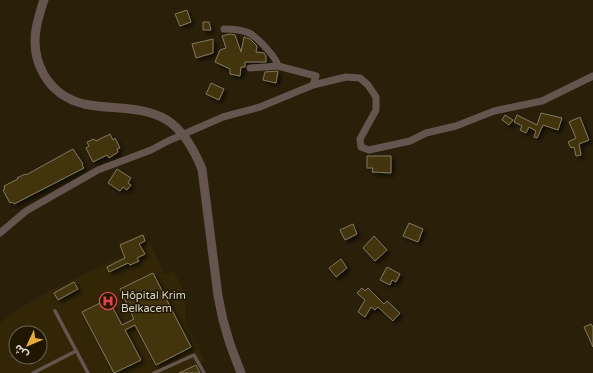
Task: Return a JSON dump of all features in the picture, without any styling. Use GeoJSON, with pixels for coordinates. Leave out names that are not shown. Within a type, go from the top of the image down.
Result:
{"type":"FeatureCollection","features":[{"type":"Feature","properties":{"kind":"street"},"geometry":{"type":"LineString","coordinates":[[44,0],[36,25],[36,51],[42,72],[52,87],[67,98],[84,104],[138,109],[154,114],[168,121],[182,134],[195,151],[202,169],[218,296],[230,344],[241,373]]}},
{"type":"Feature","properties":{"kind":"street"},"geometry":{"type":"LineString","coordinates":[[224,29],[250,33],[270,53],[278,66]]}},
{"type":"Feature","properties":{"kind":"street"},"geometry":{"type":"LineString","coordinates":[[250,68],[278,66],[316,76],[312,85]]}},
{"type":"Feature","properties":{"kind":"street"},"geometry":{"type":"LineString","coordinates":[[0,233],[26,211],[98,170],[151,150],[182,134],[223,117],[260,107],[312,85],[346,77],[360,78],[368,85],[376,97],[376,110],[360,139],[361,147],[368,150],[410,142],[426,133],[456,126],[494,111],[542,101],[593,76]]}},
{"type":"Feature","properties":{"kind":"lane"},"geometry":{"type":"LineString","coordinates":[[55,311],[88,373]]}},
{"type":"Feature","properties":{"kind":"lane"},"geometry":{"type":"LineString","coordinates":[[34,373],[76,351]]}},
{"type":"Feature","properties":{"kind":"lane"},"geometry":{"type":"LineString","coordinates":[[154,373],[194,355],[204,373]]}},
{"type":"Feature","properties":{"kind":"shaded area","name":"Hôpital Krim Belkacem"},"geometry":{"type":"Polygon","coordinates":[[[145,232],[165,275],[174,271],[185,295],[185,322],[205,361],[183,373],[0,373],[0,323],[20,308],[51,290],[125,255],[120,243],[145,232]]]}},
{"type":"Feature","properties":{"kind":"building"},"geometry":{"type":"Polygon","coordinates":[[[187,10],[191,22],[180,26],[175,14],[187,10]]]}},
{"type":"Feature","properties":{"kind":"building"},"geometry":{"type":"Polygon","coordinates":[[[203,22],[209,22],[211,30],[203,30],[203,22]]]}},
{"type":"Feature","properties":{"kind":"building"},"geometry":{"type":"Polygon","coordinates":[[[230,34],[235,35],[241,52],[244,37],[250,39],[257,46],[256,52],[264,53],[266,56],[266,62],[245,62],[245,67],[241,67],[240,76],[230,74],[230,69],[215,62],[220,50],[226,48],[222,36],[230,34]]]}},
{"type":"Feature","properties":{"kind":"building"},"geometry":{"type":"Polygon","coordinates":[[[213,39],[213,53],[196,58],[192,44],[213,39]]]}},
{"type":"Feature","properties":{"kind":"building"},"geometry":{"type":"Polygon","coordinates":[[[278,71],[276,83],[263,80],[265,72],[278,71]]]}},
{"type":"Feature","properties":{"kind":"building"},"geometry":{"type":"Polygon","coordinates":[[[211,83],[224,89],[219,100],[206,94],[211,83]]]}},
{"type":"Feature","properties":{"kind":"building"},"geometry":{"type":"Polygon","coordinates":[[[541,113],[562,118],[558,130],[543,125],[537,138],[534,137],[536,131],[529,127],[526,133],[520,130],[522,126],[514,122],[517,115],[537,125],[541,113]]]}},
{"type":"Feature","properties":{"kind":"building"},"geometry":{"type":"Polygon","coordinates":[[[505,115],[513,120],[509,125],[502,120],[505,115]]]}},
{"type":"Feature","properties":{"kind":"building"},"geometry":{"type":"Polygon","coordinates":[[[580,117],[589,140],[579,144],[581,155],[576,156],[574,147],[571,148],[568,142],[576,138],[569,122],[580,117]]]}},
{"type":"Feature","properties":{"kind":"building"},"geometry":{"type":"Polygon","coordinates":[[[110,134],[113,140],[115,138],[120,148],[117,149],[118,152],[109,158],[107,155],[93,162],[86,148],[89,146],[87,142],[94,139],[96,141],[110,134]]]}},
{"type":"Feature","properties":{"kind":"building"},"geometry":{"type":"Polygon","coordinates":[[[73,149],[84,168],[14,204],[12,202],[10,203],[3,190],[5,189],[4,186],[73,149]]]}},
{"type":"Feature","properties":{"kind":"building"},"geometry":{"type":"Polygon","coordinates":[[[367,156],[391,156],[391,173],[372,172],[373,168],[367,168],[367,156]]]}},
{"type":"Feature","properties":{"kind":"building"},"geometry":{"type":"Polygon","coordinates":[[[117,169],[131,178],[128,183],[131,185],[127,190],[123,187],[120,191],[108,183],[117,169]]]}},
{"type":"Feature","properties":{"kind":"building"},"geometry":{"type":"Polygon","coordinates":[[[409,223],[423,229],[418,242],[403,236],[409,223]]]}},
{"type":"Feature","properties":{"kind":"building"},"geometry":{"type":"Polygon","coordinates":[[[353,224],[357,234],[345,240],[340,230],[353,224]]]}},
{"type":"Feature","properties":{"kind":"building"},"geometry":{"type":"Polygon","coordinates":[[[143,235],[145,241],[139,244],[145,254],[137,258],[139,261],[130,265],[128,263],[109,272],[107,267],[125,258],[120,245],[143,235]]]}},
{"type":"Feature","properties":{"kind":"building"},"geometry":{"type":"Polygon","coordinates":[[[374,236],[387,250],[375,261],[363,248],[374,236]]]}},
{"type":"Feature","properties":{"kind":"building"},"geometry":{"type":"Polygon","coordinates":[[[341,259],[347,268],[336,277],[329,268],[341,259]]]}},
{"type":"Feature","properties":{"kind":"building"},"geometry":{"type":"Polygon","coordinates":[[[387,267],[400,274],[396,282],[392,280],[390,285],[380,280],[387,267]]]}},
{"type":"Feature","properties":{"kind":"building"},"geometry":{"type":"Polygon","coordinates":[[[153,273],[191,347],[156,365],[135,325],[125,330],[141,360],[114,373],[82,312],[108,299],[122,325],[134,319],[120,289],[153,273]]]}},
{"type":"Feature","properties":{"kind":"building"},"geometry":{"type":"Polygon","coordinates":[[[74,282],[78,289],[58,300],[54,293],[74,282]]]}},
{"type":"Feature","properties":{"kind":"building"},"geometry":{"type":"Polygon","coordinates":[[[362,288],[365,291],[368,288],[384,304],[387,301],[400,313],[393,321],[378,307],[375,310],[371,307],[365,317],[358,312],[365,300],[357,293],[362,288]]]}},
{"type":"Feature","properties":{"kind":"building"},"geometry":{"type":"Polygon","coordinates":[[[591,324],[593,327],[593,347],[584,327],[591,324]]]}},
{"type":"Feature","properties":{"kind":"building"},"geometry":{"type":"Polygon","coordinates":[[[196,365],[200,373],[179,373],[196,365]]]}},
{"type":"Feature","properties":{"kind":"place","name":"Hôpital Krim Belkacem"},"geometry":{"type":"Point","coordinates":[108,301]}}]}
